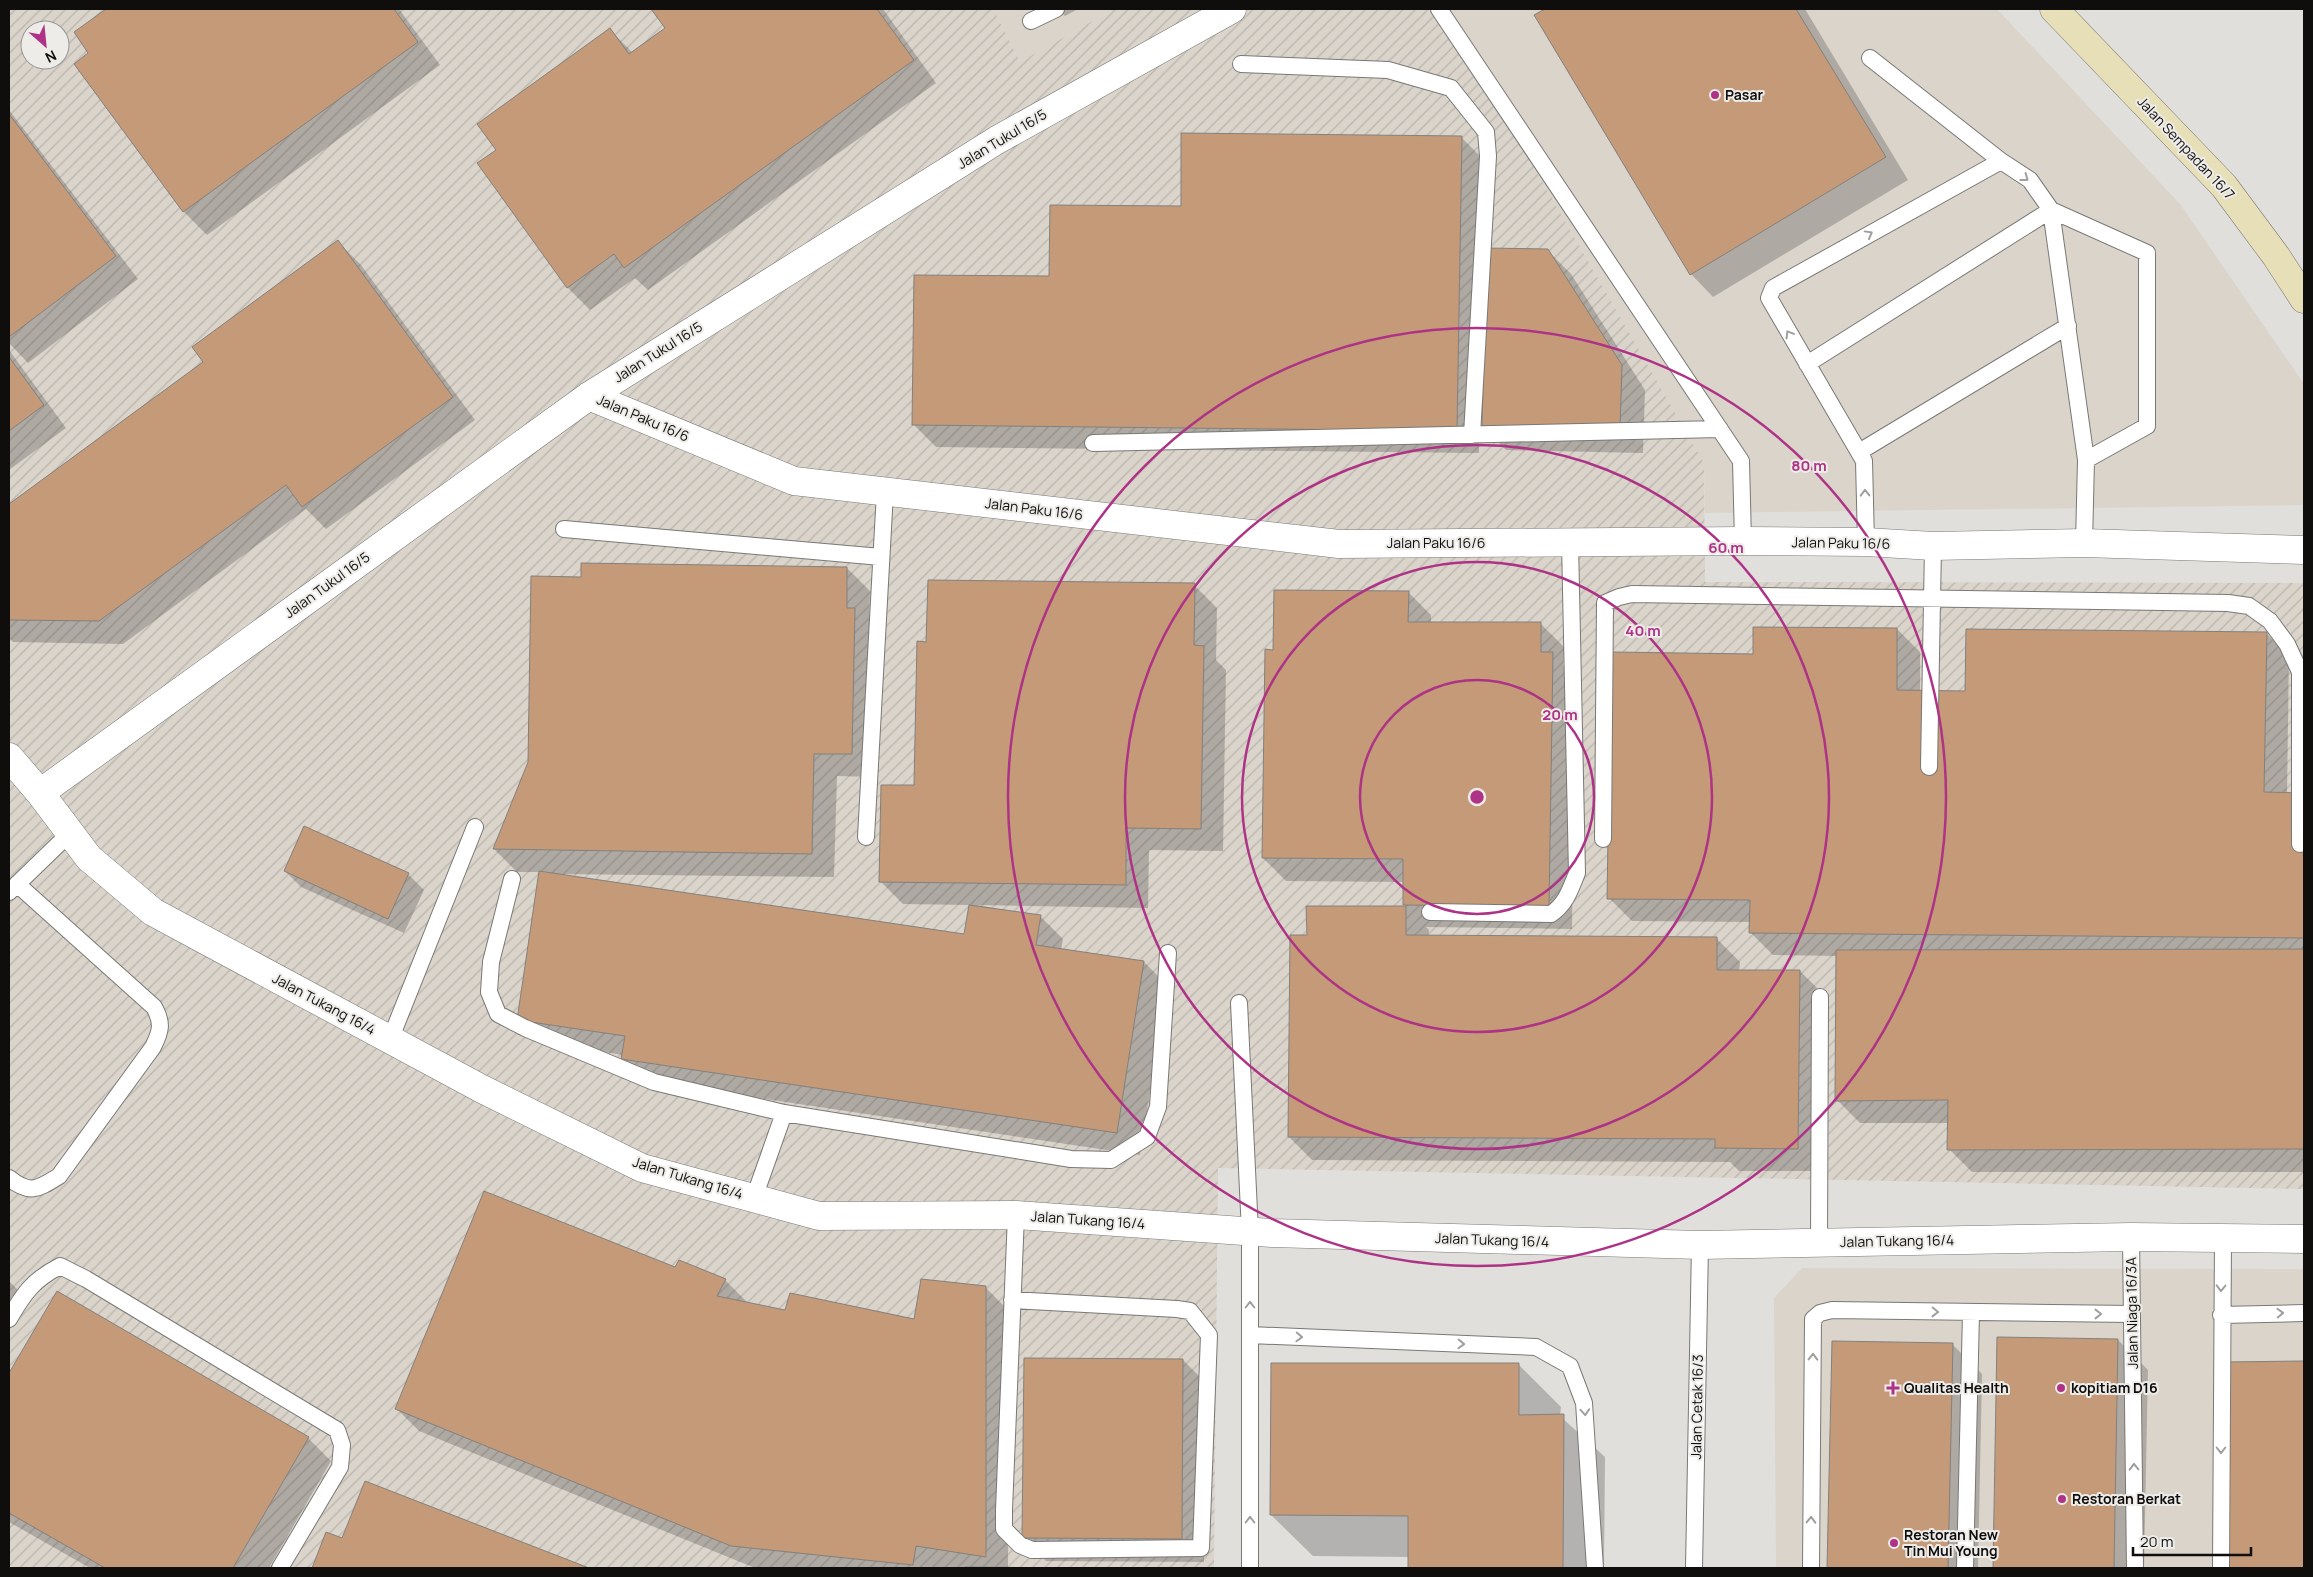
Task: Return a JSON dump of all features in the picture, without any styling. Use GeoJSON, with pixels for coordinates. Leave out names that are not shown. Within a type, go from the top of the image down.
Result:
{"type":"FeatureCollection","features":[{"type":"Feature","properties":{"kind":"street","name":"Jalan Tukul 16/5"},"geometry":{"type":"LineString","coordinates":[[40,793],[589,396],[997,140],[1232,9]]}},
{"type":"Feature","properties":{"kind":"street","name":"Jalan Sempadan 16/7"},"geometry":{"type":"LineString","coordinates":[[2054,9],[2224,186],[2276,256],[2304,299]]}},
{"type":"Feature","properties":{"kind":"street","name":"Jalan Paku 16/6"},"geometry":{"type":"LineString","coordinates":[[589,396],[794,481],[1339,544],[1743,541],[1866,542],[1933,546],[2084,543],[2304,550]]}},
{"type":"Feature","properties":{"kind":"street","name":"Jalan Tukang 16/4"},"geometry":{"type":"LineString","coordinates":[[9,757],[40,793],[89,858],[153,912],[482,1089],[642,1168],[820,1216],[1016,1215],[1250,1232],[1700,1245],[2131,1237],[2304,1239]]}},
{"type":"Feature","properties":{"kind":"lane"},"geometry":{"type":"LineString","coordinates":[[1031,21],[1056,9]]}},
{"type":"Feature","properties":{"kind":"lane"},"geometry":{"type":"LineString","coordinates":[[1439,9],[1741,461],[1743,541]]}},
{"type":"Feature","properties":{"kind":"lane"},"geometry":{"type":"LineString","coordinates":[[1870,58],[2000,161],[2030,180],[2051,210],[2086,460],[2084,543]]}},
{"type":"Feature","properties":{"kind":"lane"},"geometry":{"type":"LineString","coordinates":[[1241,64],[1388,70],[1397,72],[1451,88],[1486,132],[1488,156],[1472,435]]}},
{"type":"Feature","properties":{"kind":"lane"},"geometry":{"type":"LineString","coordinates":[[1866,542],[1864,461],[1769,298],[1773,288],[2000,161]]}},
{"type":"Feature","properties":{"kind":"lane"},"geometry":{"type":"LineString","coordinates":[[1807,364],[2051,210]]}},
{"type":"Feature","properties":{"kind":"lane"},"geometry":{"type":"LineString","coordinates":[[2051,210],[2147,253],[2147,426],[2086,460]]}},
{"type":"Feature","properties":{"kind":"lane"},"geometry":{"type":"LineString","coordinates":[[1859,452],[2068,326]]}},
{"type":"Feature","properties":{"kind":"lane"},"geometry":{"type":"LineString","coordinates":[[1092,443],[1720,429]]}},
{"type":"Feature","properties":{"kind":"lane"},"geometry":{"type":"LineString","coordinates":[[866,837],[885,492]]}},
{"type":"Feature","properties":{"kind":"lane"},"geometry":{"type":"LineString","coordinates":[[564,529],[881,557]]}},
{"type":"Feature","properties":{"kind":"lane"},"geometry":{"type":"LineString","coordinates":[[1430,912],[1551,914],[1561,907],[1569,894],[1577,873],[1570,542]]}},
{"type":"Feature","properties":{"kind":"lane"},"geometry":{"type":"LineString","coordinates":[[1929,767],[1933,546]]}},
{"type":"Feature","properties":{"kind":"lane"},"geometry":{"type":"LineString","coordinates":[[1603,839],[1605,603],[1632,594],[2228,603],[2249,606],[2270,621],[2287,644],[2300,672],[2300,844]]}},
{"type":"Feature","properties":{"kind":"lane"},"geometry":{"type":"LineString","coordinates":[[390,1040],[474,827]]}},
{"type":"Feature","properties":{"kind":"lane"},"geometry":{"type":"LineString","coordinates":[[9,1178],[20,1188],[38,1189],[58,1176],[153,1047],[161,1031],[161,1019],[154,1007],[13,888],[70,833]]}},
{"type":"Feature","properties":{"kind":"lane"},"geometry":{"type":"LineString","coordinates":[[512,879],[491,962],[488,992],[498,1014],[525,1028],[654,1082],[784,1113],[1070,1159],[1111,1160],[1147,1138],[1158,1107],[1168,953]]}},
{"type":"Feature","properties":{"kind":"lane"},"geometry":{"type":"LineString","coordinates":[[1819,1243],[1820,997]]}},
{"type":"Feature","properties":{"kind":"lane"},"geometry":{"type":"LineString","coordinates":[[1239,1003],[1250,1232],[1250,1568]]}},
{"type":"Feature","properties":{"kind":"lane"},"geometry":{"type":"LineString","coordinates":[[754,1198],[784,1113]]}},
{"type":"Feature","properties":{"kind":"lane"},"geometry":{"type":"LineString","coordinates":[[1012,1300],[1177,1309],[1190,1311],[1199,1321],[1209,1335],[1201,1548],[1032,1550],[1020,1545],[1004,1529],[1012,1300],[1016,1215]]}},
{"type":"Feature","properties":{"kind":"lane","name":"Jalan Niaga 16/3A"},"geometry":{"type":"LineString","coordinates":[[2131,1237],[2135,1568]]}},
{"type":"Feature","properties":{"kind":"lane"},"geometry":{"type":"LineString","coordinates":[[2221,1568],[2222,1239]]}},
{"type":"Feature","properties":{"kind":"lane","name":"Jalan Cetak 16/3"},"geometry":{"type":"LineString","coordinates":[[1694,1568],[1700,1245]]}},
{"type":"Feature","properties":{"kind":"lane"},"geometry":{"type":"LineString","coordinates":[[9,1319],[23,1294],[41,1276],[60,1266],[86,1279],[337,1430],[342,1445],[340,1467],[280,1568]]}},
{"type":"Feature","properties":{"kind":"lane"},"geometry":{"type":"LineString","coordinates":[[1811,1568],[1814,1319],[1820,1313],[1832,1310],[2132,1314]]}},
{"type":"Feature","properties":{"kind":"lane"},"geometry":{"type":"LineString","coordinates":[[1965,1568],[1971,1313]]}},
{"type":"Feature","properties":{"kind":"lane"},"geometry":{"type":"LineString","coordinates":[[2221,1316],[2304,1313]]}},
{"type":"Feature","properties":{"kind":"lane"},"geometry":{"type":"LineString","coordinates":[[1250,1335],[1536,1347],[1570,1366],[1584,1403],[1595,1568]]}},
{"type":"Feature","properties":{"kind":"shaded area"},"geometry":{"type":"Polygon","coordinates":[[[9,9],[993,9],[1020,62],[1114,9],[1443,9],[1704,463],[1705,582],[2304,583],[2304,1189],[1218,1168],[1214,1568],[9,1568],[9,9]]]}},
{"type":"Feature","properties":{"kind":"shaded area"},"geometry":{"type":"Polygon","coordinates":[[[993,9],[1114,9],[1020,62],[993,9]]]}},
{"type":"Feature","properties":{"kind":"shaded area"},"geometry":{"type":"Polygon","coordinates":[[[1443,9],[1997,9],[2180,204],[2304,384],[2304,505],[1705,513],[1704,463],[1443,9]]]}},
{"type":"Feature","properties":{"kind":"shaded area"},"geometry":{"type":"Polygon","coordinates":[[[1802,1268],[2304,1269],[2304,1568],[1776,1568],[1774,1298],[1802,1268]]]}},
{"type":"Feature","properties":{"kind":"building"},"geometry":{"type":"Polygon","coordinates":[[[106,9],[394,9],[418,42],[183,212],[74,64],[88,53],[74,32],[106,9]]]}},
{"type":"Feature","properties":{"kind":"building"},"geometry":{"type":"Polygon","coordinates":[[[651,9],[877,9],[914,60],[624,268],[614,254],[567,288],[477,163],[496,150],[477,124],[610,28],[629,54],[665,28],[651,9]]]}},
{"type":"Feature","properties":{"kind":"building","name":"Pasar"},"geometry":{"type":"Polygon","coordinates":[[[1545,9],[1796,9],[1886,157],[1690,275],[1534,15],[1545,9]]]}},
{"type":"Feature","properties":{"kind":"building"},"geometry":{"type":"Polygon","coordinates":[[[9,114],[116,256],[9,337],[9,114]]]}},
{"type":"Feature","properties":{"kind":"building"},"geometry":{"type":"Polygon","coordinates":[[[1181,133],[1462,136],[1457,431],[912,425],[914,275],[1049,276],[1050,205],[1181,206],[1181,133]]]}},
{"type":"Feature","properties":{"kind":"building"},"geometry":{"type":"Polygon","coordinates":[[[338,240],[453,397],[302,507],[286,485],[99,621],[9,620],[9,504],[203,362],[192,347],[338,240]]]}},
{"type":"Feature","properties":{"kind":"building"},"geometry":{"type":"Polygon","coordinates":[[[1486,248],[1548,249],[1622,365],[1620,431],[1482,428],[1486,248]]]}},
{"type":"Feature","properties":{"kind":"building"},"geometry":{"type":"Polygon","coordinates":[[[9,357],[44,405],[9,431],[9,357]]]}},
{"type":"Feature","properties":{"kind":"building"},"geometry":{"type":"Polygon","coordinates":[[[581,563],[847,567],[847,608],[855,608],[852,754],[814,754],[812,854],[493,849],[528,762],[531,576],[581,577],[581,563]]]}},
{"type":"Feature","properties":{"kind":"building"},"geometry":{"type":"Polygon","coordinates":[[[928,580],[1195,583],[1194,645],[1204,646],[1201,829],[1126,828],[1126,885],[879,882],[881,785],[914,785],[917,641],[926,642],[928,580]]]}},
{"type":"Feature","properties":{"kind":"building"},"geometry":{"type":"Polygon","coordinates":[[[1274,590],[1409,591],[1408,622],[1541,622],[1541,652],[1553,652],[1549,907],[1403,905],[1403,859],[1262,858],[1265,649],[1273,650],[1274,590]]]}},
{"type":"Feature","properties":{"kind":"building"},"geometry":{"type":"Polygon","coordinates":[[[1753,627],[1897,628],[1897,690],[1965,691],[1966,629],[2267,632],[2264,792],[2304,793],[2304,938],[1749,933],[1750,900],[1607,899],[1611,652],[1753,654],[1753,627]]]}},
{"type":"Feature","properties":{"kind":"building"},"geometry":{"type":"Polygon","coordinates":[[[304,826],[409,873],[388,919],[284,871],[304,826]]]}},
{"type":"Feature","properties":{"kind":"building"},"geometry":{"type":"Polygon","coordinates":[[[539,871],[964,934],[969,905],[1041,915],[1036,945],[1144,961],[1117,1133],[621,1059],[625,1036],[517,1020],[539,871]]]}},
{"type":"Feature","properties":{"kind":"building"},"geometry":{"type":"Polygon","coordinates":[[[1306,906],[1406,906],[1406,935],[1717,937],[1717,970],[1800,970],[1798,1149],[1715,1148],[1715,1139],[1288,1137],[1290,935],[1307,935],[1306,906]]]}},
{"type":"Feature","properties":{"kind":"building"},"geometry":{"type":"Polygon","coordinates":[[[2304,949],[2304,1149],[1947,1150],[1948,1100],[1835,1101],[1836,950],[2304,949]]]}},
{"type":"Feature","properties":{"kind":"building"},"geometry":{"type":"Polygon","coordinates":[[[484,1191],[675,1267],[679,1260],[726,1279],[717,1296],[785,1310],[790,1293],[914,1319],[921,1279],[986,1286],[986,1557],[916,1546],[913,1565],[731,1546],[395,1409],[484,1191]]]}},
{"type":"Feature","properties":{"kind":"building"},"geometry":{"type":"Polygon","coordinates":[[[57,1291],[309,1437],[233,1568],[105,1568],[9,1513],[9,1373],[57,1291]]]}},
{"type":"Feature","properties":{"kind":"building"},"geometry":{"type":"Polygon","coordinates":[[[1997,1337],[2118,1339],[2114,1568],[1993,1568],[1997,1337]]]}},
{"type":"Feature","properties":{"kind":"building"},"geometry":{"type":"Polygon","coordinates":[[[1832,1341],[1953,1343],[1948,1568],[1827,1568],[1832,1341]]]}},
{"type":"Feature","properties":{"kind":"building"},"geometry":{"type":"Polygon","coordinates":[[[1024,1358],[1183,1359],[1182,1539],[1022,1538],[1024,1358]]]}},
{"type":"Feature","properties":{"kind":"building"},"geometry":{"type":"Polygon","coordinates":[[[2304,1361],[2304,1568],[2226,1568],[2225,1362],[2304,1361]]]}},
{"type":"Feature","properties":{"kind":"building"},"geometry":{"type":"Polygon","coordinates":[[[1271,1363],[1519,1363],[1519,1415],[1564,1414],[1563,1568],[1408,1568],[1408,1516],[1270,1515],[1271,1363]]]}},
{"type":"Feature","properties":{"kind":"building"},"geometry":{"type":"Polygon","coordinates":[[[365,1481],[589,1568],[312,1568],[326,1532],[342,1538],[365,1481]]]}},
{"type":"Feature","properties":{"kind":"building"},"geometry":{"type":"Polygon","coordinates":[[[965,1567],[1073,1568],[965,1568],[965,1567]]]}},
{"type":"Feature","properties":{"kind":"place","name":"Pasar"},"geometry":{"type":"Point","coordinates":[1715,95]}},
{"type":"Feature","properties":{"kind":"place","name":"Qualitas Health"},"geometry":{"type":"Point","coordinates":[1893,1388]}},
{"type":"Feature","properties":{"kind":"place","name":"kopitiam D16"},"geometry":{"type":"Point","coordinates":[2061,1388]}},
{"type":"Feature","properties":{"kind":"place","name":"Restoran Berkat"},"geometry":{"type":"Point","coordinates":[2062,1499]}},
{"type":"Feature","properties":{"kind":"place","name":"Restoran New Tin Mui Young"},"geometry":{"type":"Point","coordinates":[1894,1543]}}]}
